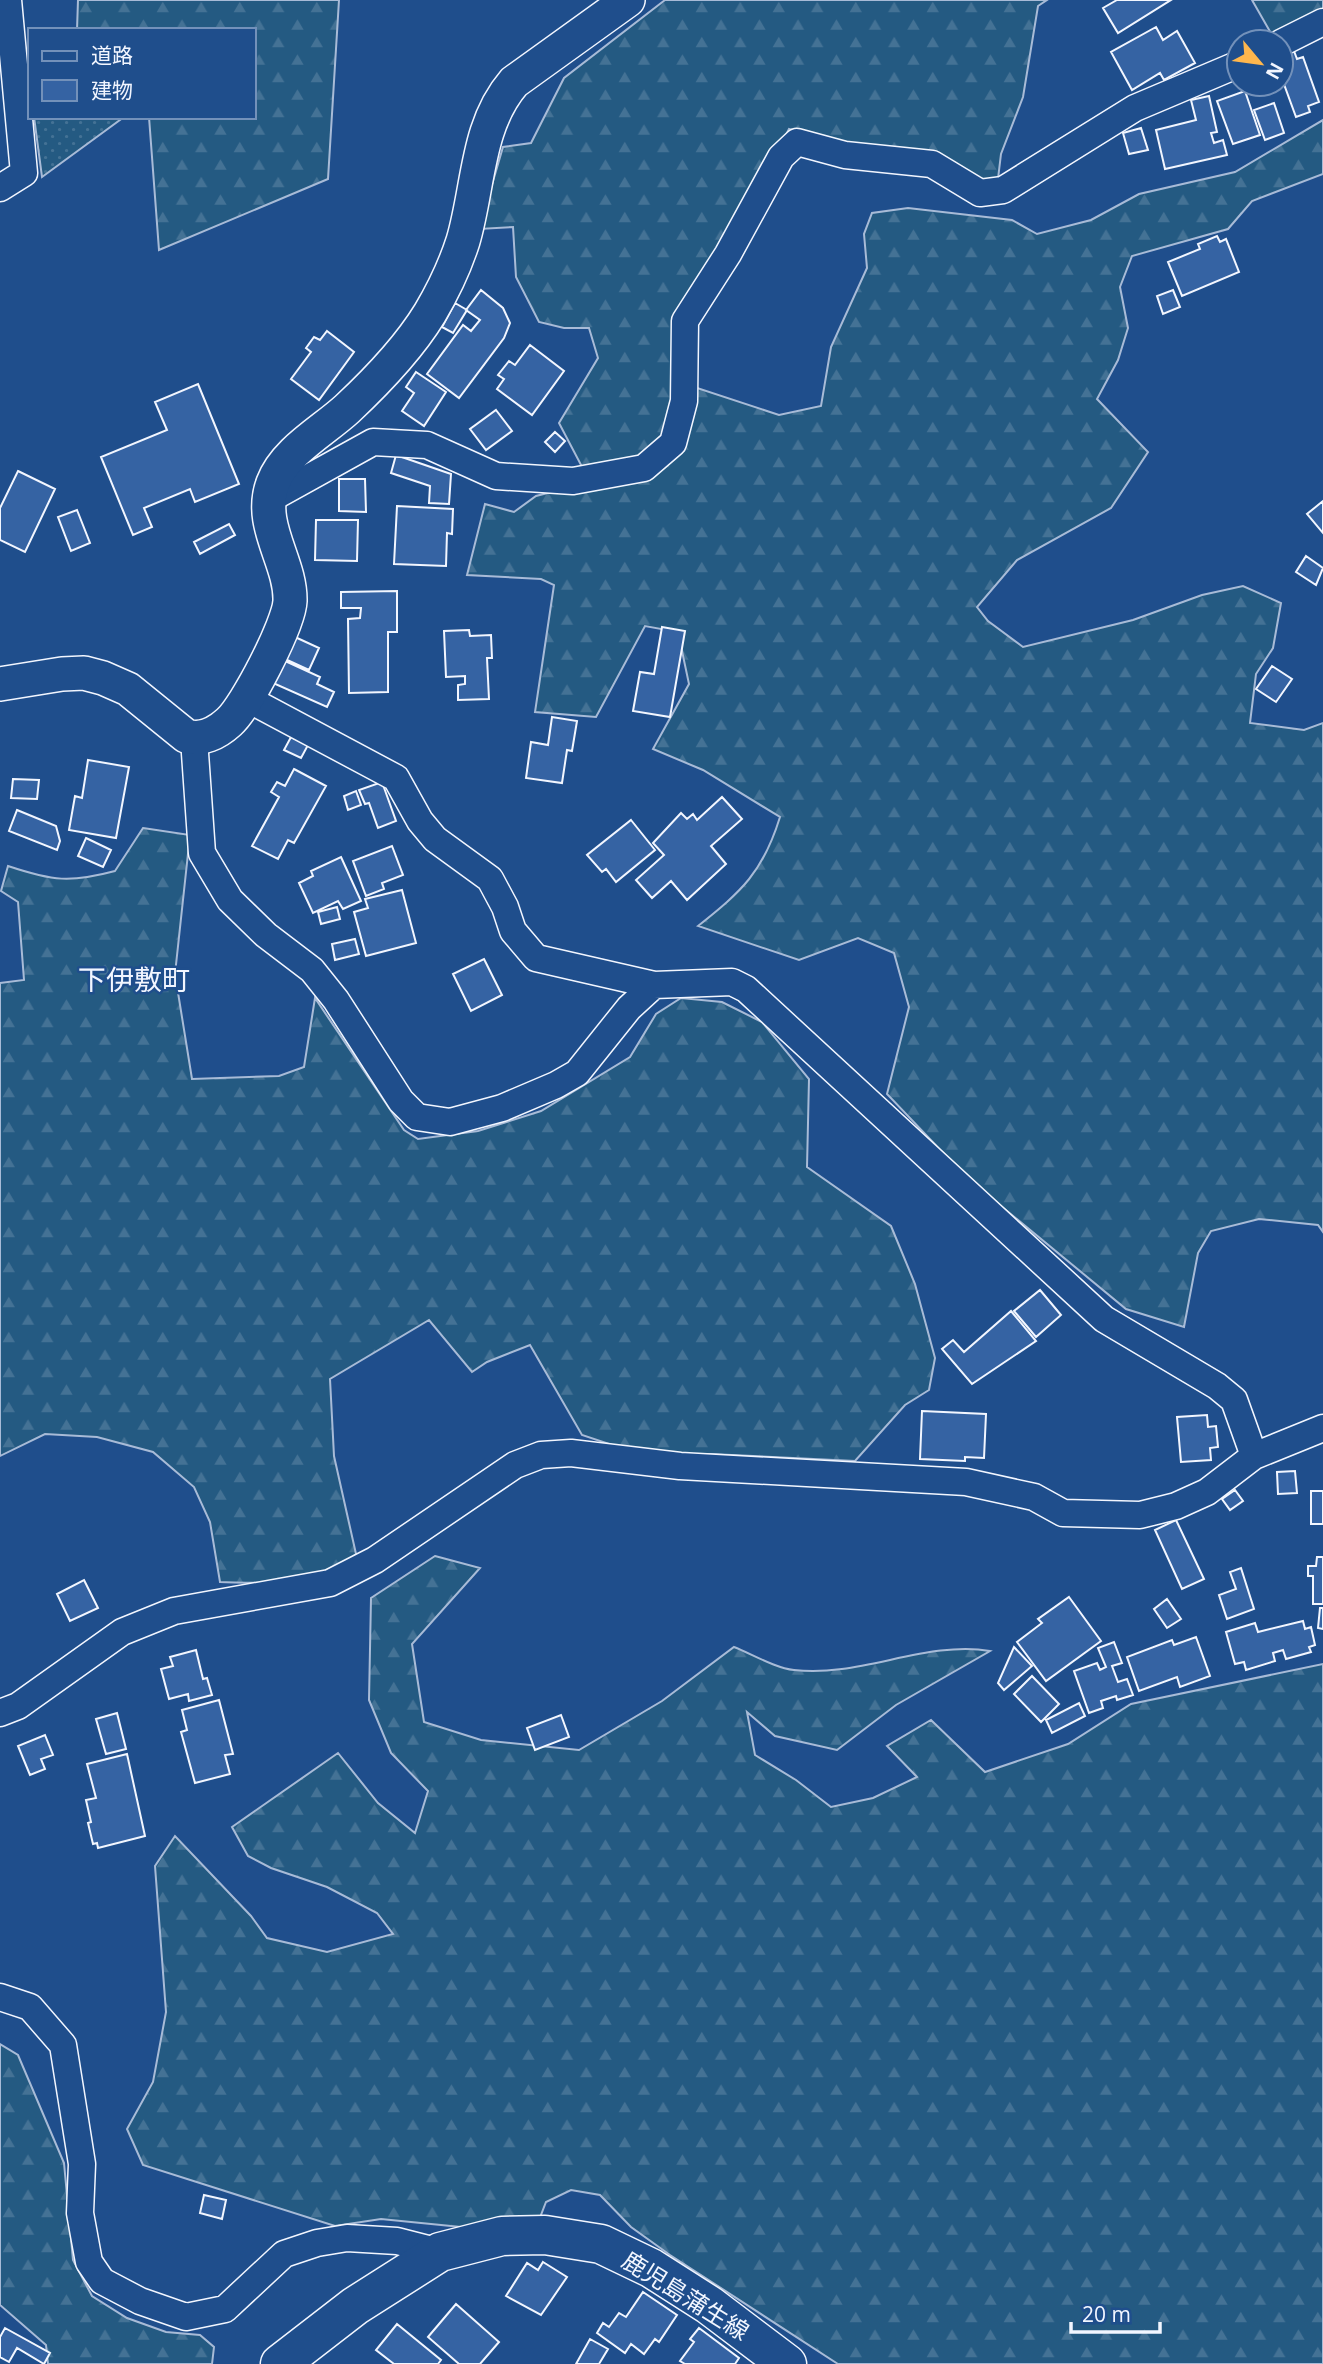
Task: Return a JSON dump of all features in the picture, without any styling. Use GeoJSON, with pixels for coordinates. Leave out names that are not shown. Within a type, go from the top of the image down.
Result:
{"type":"FeatureCollection","features":[{"type":"Feature","properties":{"kind":"main road","name":"鹿児島蒲生線"},"geometry":{"type":"LineString","coordinates":[[280,2364],[355,2306],[440,2252],[502,2236],[545,2235],[601,2244],[651,2268],[709,2305],[787,2364]]}},
{"type":"Feature","properties":{"kind":"street"},"geometry":{"type":"LineString","coordinates":[[0,188],[24,173],[11,152],[8,0]]}},
{"type":"Feature","properties":{"kind":"street"},"geometry":{"type":"LineString","coordinates":[[0,684],[83,673],[128,689],[170,726],[194,739],[213,733],[229,722],[246,698],[284,627],[290,605],[288,583],[272,535],[270,499],[273,482],[286,461],[391,365],[430,313],[463,241],[487,129],[504,93],[523,75],[628,0]]}},
{"type":"Feature","properties":{"kind":"street"},"geometry":{"type":"LineString","coordinates":[[1295,36],[1323,22]]}},
{"type":"Feature","properties":{"kind":"street"},"geometry":{"type":"LineString","coordinates":[[270,499],[373,442],[428,445],[496,476],[573,481],[643,468],[673,443],[684,401],[685,321],[728,254],[781,157],[797,142],[845,155],[932,164],[980,193],[1003,190],[1135,108],[1225,70]]}},
{"type":"Feature","properties":{"kind":"street"},"geometry":{"type":"LineString","coordinates":[[246,698],[396,778],[420,821],[435,839],[490,879],[505,907],[513,931],[536,958],[654,985],[732,982],[746,989],[1104,1319],[1217,1386],[1234,1400],[1254,1456]]}},
{"type":"Feature","properties":{"kind":"street"},"geometry":{"type":"LineString","coordinates":[[194,739],[202,853],[230,900],[266,935],[312,970],[336,1000],[401,1101],[417,1117],[450,1122],[502,1108],[567,1079],[577,1073],[613,1027],[654,985]]}},
{"type":"Feature","properties":{"kind":"street"},"geometry":{"type":"LineString","coordinates":[[0,1713],[18,1706],[122,1632],[174,1611],[330,1583],[375,1560],[516,1465],[541,1455],[571,1452],[680,1466],[967,1482],[1034,1497],[1063,1513],[1140,1515],[1177,1506],[1207,1492],[1254,1456],[1323,1428]]}},
{"type":"Feature","properties":{"kind":"street"},"geometry":{"type":"LineString","coordinates":[[0,1997],[30,2007],[63,2045],[82,2164],[80,2213],[89,2262],[102,2281],[141,2301],[186,2317],[225,2309],[284,2255],[317,2242],[347,2238],[397,2241],[440,2252]]}},
{"type":"Feature","properties":{"kind":"green space"},"geometry":{"type":"Polygon","coordinates":[[[78,0],[339,0],[328,179],[159,250],[149,119],[256,119],[256,28],[77,28],[78,0]]]}},
{"type":"Feature","properties":{"kind":"green space"},"geometry":{"type":"Polygon","coordinates":[[[665,0],[1047,0],[1038,6],[1023,97],[1001,154],[997,187],[789,129],[753,200],[679,323],[697,388],[779,415],[821,406],[831,347],[867,268],[864,234],[872,213],[908,208],[1012,220],[1037,234],[1091,220],[1139,194],[1235,172],[1323,120],[1323,174],[1252,201],[1228,229],[1132,256],[1120,287],[1128,328],[1118,360],[1097,399],[1148,452],[1111,508],[1017,560],[977,607],[988,621],[1023,647],[1133,620],[1202,595],[1243,586],[1281,603],[1273,648],[1256,674],[1250,723],[1304,730],[1323,723],[1323,1232],[1318,1225],[1259,1219],[1211,1231],[1198,1253],[1184,1327],[1126,1309],[967,1178],[887,1094],[909,1007],[894,953],[858,938],[799,960],[698,926],[749,879],[766,852],[780,817],[703,770],[653,749],[689,684],[678,632],[645,626],[596,717],[535,712],[554,585],[541,579],[467,575],[485,504],[514,512],[536,496],[590,482],[559,423],[598,358],[589,328],[564,328],[539,322],[516,277],[513,227],[479,229],[503,147],[531,143],[564,78],[665,0]]]}},
{"type":"Feature","properties":{"kind":"green space"},"geometry":{"type":"Polygon","coordinates":[[[1252,0],[1323,0],[1323,10],[1295,29],[1268,28],[1252,0]]]}},
{"type":"Feature","properties":{"kind":"green space"},"geometry":{"type":"Polygon","coordinates":[[[34,119],[121,119],[42,177],[34,119]]]}},
{"type":"Feature","properties":{"kind":"green space"},"geometry":{"type":"Polygon","coordinates":[[[143,828],[190,835],[175,974],[192,1079],[279,1076],[304,1067],[315,998],[404,1130],[418,1139],[478,1131],[541,1111],[630,1057],[656,1014],[681,998],[722,1002],[762,1022],[809,1079],[807,1167],[891,1226],[915,1284],[935,1358],[929,1390],[905,1405],[855,1461],[710,1454],[642,1455],[582,1435],[530,1345],[487,1362],[472,1372],[429,1320],[330,1379],[334,1456],[356,1554],[326,1573],[292,1582],[220,1582],[210,1522],[194,1487],[153,1452],[97,1437],[45,1434],[0,1456],[0,983],[24,980],[18,902],[1,891],[8,866],[62,879],[115,871],[143,828]]]}},
{"type":"Feature","properties":{"kind":"green space"},"geometry":{"type":"Polygon","coordinates":[[[435,1556],[480,1568],[412,1644],[424,1722],[481,1740],[579,1750],[662,1701],[734,1647],[787,1669],[818,1671],[868,1665],[942,1650],[990,1651],[896,1705],[837,1750],[775,1736],[747,1712],[755,1755],[796,1780],[831,1807],[873,1798],[917,1777],[887,1746],[931,1720],[985,1772],[1068,1744],[1131,1704],[1323,1664],[1323,2364],[838,2364],[670,2255],[631,2227],[600,2195],[571,2190],[546,2202],[539,2220],[461,2227],[381,2219],[335,2226],[143,2165],[127,2129],[153,2082],[166,2012],[155,1866],[175,1836],[251,1916],[267,1938],[327,1952],[393,1934],[377,1913],[327,1887],[271,1868],[248,1856],[232,1827],[338,1753],[378,1803],[415,1833],[428,1791],[391,1753],[369,1700],[371,1598],[435,1556]]]}},
{"type":"Feature","properties":{"kind":"green space"},"geometry":{"type":"Polygon","coordinates":[[[0,2044],[18,2055],[64,2163],[73,2260],[92,2296],[127,2318],[166,2332],[200,2335],[214,2347],[212,2364],[48,2364],[46,2345],[0,2305],[0,2044]]]}},
{"type":"Feature","properties":{"kind":"building"},"geometry":{"type":"Polygon","coordinates":[[[1117,0],[1171,0],[1118,33],[1103,8],[1117,0]]]}},
{"type":"Feature","properties":{"kind":"building"},"geometry":{"type":"Polygon","coordinates":[[[1156,27],[1163,40],[1177,31],[1195,63],[1164,80],[1160,73],[1132,90],[1111,52],[1156,27]]]}},
{"type":"Feature","properties":{"kind":"building"},"geometry":{"type":"Polygon","coordinates":[[[1295,54],[1297,59],[1303,57],[1319,102],[1308,106],[1310,112],[1296,117],[1289,98],[1295,98],[1295,54]]]}},
{"type":"Feature","properties":{"kind":"building"},"geometry":{"type":"Polygon","coordinates":[[[1209,96],[1217,132],[1211,133],[1214,143],[1223,140],[1227,155],[1165,169],[1156,130],[1196,120],[1191,100],[1209,96]]]}},
{"type":"Feature","properties":{"kind":"building"},"geometry":{"type":"Polygon","coordinates":[[[1225,98],[1247,98],[1260,135],[1233,144],[1217,101],[1225,98]]]}},
{"type":"Feature","properties":{"kind":"building"},"geometry":{"type":"Polygon","coordinates":[[[1274,103],[1284,133],[1265,140],[1254,110],[1274,103]]]}},
{"type":"Feature","properties":{"kind":"building"},"geometry":{"type":"Polygon","coordinates":[[[1141,128],[1148,150],[1129,154],[1123,133],[1141,128]]]}},
{"type":"Feature","properties":{"kind":"building"},"geometry":{"type":"Polygon","coordinates":[[[1217,236],[1220,242],[1226,239],[1239,272],[1182,296],[1168,262],[1200,249],[1198,244],[1217,236]]]}},
{"type":"Feature","properties":{"kind":"building"},"geometry":{"type":"Polygon","coordinates":[[[481,290],[503,308],[510,323],[504,338],[459,398],[427,374],[463,325],[471,331],[480,320],[466,310],[481,290]]]}},
{"type":"Feature","properties":{"kind":"building"},"geometry":{"type":"Polygon","coordinates":[[[1173,290],[1180,307],[1163,314],[1157,296],[1173,290]]]}},
{"type":"Feature","properties":{"kind":"building"},"geometry":{"type":"Polygon","coordinates":[[[455,303],[467,310],[453,333],[442,327],[455,303]]]}},
{"type":"Feature","properties":{"kind":"building"},"geometry":{"type":"Polygon","coordinates":[[[327,331],[354,352],[319,400],[291,379],[311,352],[306,348],[314,337],[320,340],[327,331]]]}},
{"type":"Feature","properties":{"kind":"building"},"geometry":{"type":"Polygon","coordinates":[[[530,345],[564,371],[532,415],[497,389],[504,379],[498,375],[509,361],[515,365],[530,345]]]}},
{"type":"Feature","properties":{"kind":"building"},"geometry":{"type":"Polygon","coordinates":[[[416,372],[446,392],[424,426],[402,411],[414,393],[406,387],[416,372]]]}},
{"type":"Feature","properties":{"kind":"building"},"geometry":{"type":"Polygon","coordinates":[[[198,384],[239,484],[195,502],[190,489],[144,508],[152,527],[133,535],[101,457],[167,430],[155,402],[198,384]]]}},
{"type":"Feature","properties":{"kind":"building"},"geometry":{"type":"Polygon","coordinates":[[[496,410],[512,431],[486,450],[470,429],[496,410]]]}},
{"type":"Feature","properties":{"kind":"building"},"geometry":{"type":"Polygon","coordinates":[[[555,432],[565,441],[555,452],[545,442],[555,432]]]}},
{"type":"Feature","properties":{"kind":"building"},"geometry":{"type":"Polygon","coordinates":[[[396,455],[451,474],[449,504],[429,503],[430,486],[391,473],[396,455]]]}},
{"type":"Feature","properties":{"kind":"building"},"geometry":{"type":"Polygon","coordinates":[[[18,471],[55,489],[25,552],[0,540],[0,508],[18,471]]]}},
{"type":"Feature","properties":{"kind":"building"},"geometry":{"type":"Polygon","coordinates":[[[339,479],[365,479],[366,512],[339,511],[339,479]]]}},
{"type":"Feature","properties":{"kind":"building"},"geometry":{"type":"Polygon","coordinates":[[[1323,501],[1323,533],[1307,514],[1323,501]]]}},
{"type":"Feature","properties":{"kind":"building"},"geometry":{"type":"Polygon","coordinates":[[[397,506],[453,509],[452,534],[447,533],[446,566],[394,564],[397,506]]]}},
{"type":"Feature","properties":{"kind":"building"},"geometry":{"type":"Polygon","coordinates":[[[77,510],[90,543],[71,551],[58,517],[77,510]]]}},
{"type":"Feature","properties":{"kind":"building"},"geometry":{"type":"Polygon","coordinates":[[[316,520],[358,520],[357,561],[315,560],[316,520]]]}},
{"type":"Feature","properties":{"kind":"building"},"geometry":{"type":"Polygon","coordinates":[[[229,524],[235,535],[200,554],[194,542],[229,524]]]}},
{"type":"Feature","properties":{"kind":"building"},"geometry":{"type":"Polygon","coordinates":[[[1306,556],[1323,568],[1316,585],[1296,572],[1306,556]]]}},
{"type":"Feature","properties":{"kind":"building"},"geometry":{"type":"Polygon","coordinates":[[[397,591],[397,632],[388,632],[388,692],[349,693],[348,619],[360,618],[361,608],[341,608],[341,592],[397,591]]]}},
{"type":"Feature","properties":{"kind":"building"},"geometry":{"type":"Polygon","coordinates":[[[662,627],[685,631],[670,717],[633,711],[640,672],[654,674],[662,627]]]}},
{"type":"Feature","properties":{"kind":"building"},"geometry":{"type":"Polygon","coordinates":[[[469,630],[470,636],[491,635],[492,658],[487,658],[489,699],[458,700],[458,685],[465,684],[465,676],[446,677],[444,631],[469,630]]]}},
{"type":"Feature","properties":{"kind":"building"},"geometry":{"type":"Polygon","coordinates":[[[295,637],[319,648],[309,670],[285,659],[295,637]]]}},
{"type":"Feature","properties":{"kind":"building"},"geometry":{"type":"Polygon","coordinates":[[[283,660],[320,677],[317,684],[334,692],[327,707],[273,683],[283,660]]]}},
{"type":"Feature","properties":{"kind":"building"},"geometry":{"type":"Polygon","coordinates":[[[1272,666],[1292,679],[1276,702],[1256,689],[1272,666]]]}},
{"type":"Feature","properties":{"kind":"building"},"geometry":{"type":"Polygon","coordinates":[[[552,717],[577,721],[572,751],[567,750],[562,783],[526,778],[531,742],[548,745],[552,717]]]}},
{"type":"Feature","properties":{"kind":"building"},"geometry":{"type":"Polygon","coordinates":[[[291,737],[308,745],[301,758],[284,750],[291,737]]]}},
{"type":"Feature","properties":{"kind":"building"},"geometry":{"type":"Polygon","coordinates":[[[88,760],[129,767],[116,838],[69,830],[75,796],[82,798],[88,760]]]}},
{"type":"Feature","properties":{"kind":"building"},"geometry":{"type":"Polygon","coordinates":[[[294,769],[326,786],[294,843],[288,840],[278,859],[252,846],[279,797],[271,792],[277,782],[285,786],[294,769]]]}},
{"type":"Feature","properties":{"kind":"building"},"geometry":{"type":"Polygon","coordinates":[[[13,779],[39,780],[37,799],[11,798],[13,779]]]}},
{"type":"Feature","properties":{"kind":"building"},"geometry":{"type":"Polygon","coordinates":[[[382,782],[396,821],[378,828],[369,803],[365,804],[359,790],[382,782]]]}},
{"type":"Feature","properties":{"kind":"building"},"geometry":{"type":"Polygon","coordinates":[[[356,791],[361,805],[348,810],[344,796],[356,791]]]}},
{"type":"Feature","properties":{"kind":"building"},"geometry":{"type":"Polygon","coordinates":[[[722,797],[742,819],[711,846],[726,864],[687,900],[671,881],[652,898],[636,880],[664,855],[653,843],[681,813],[687,819],[693,814],[697,820],[722,797]]]}},
{"type":"Feature","properties":{"kind":"building"},"geometry":{"type":"Polygon","coordinates":[[[17,810],[56,826],[60,841],[57,850],[9,831],[17,810]]]}},
{"type":"Feature","properties":{"kind":"building"},"geometry":{"type":"Polygon","coordinates":[[[631,820],[655,850],[616,882],[606,869],[602,872],[587,855],[631,820]]]}},
{"type":"Feature","properties":{"kind":"building"},"geometry":{"type":"Polygon","coordinates":[[[86,838],[111,850],[103,867],[78,856],[86,838]]]}},
{"type":"Feature","properties":{"kind":"building"},"geometry":{"type":"Polygon","coordinates":[[[392,846],[403,875],[382,883],[384,889],[366,896],[353,861],[392,846]]]}},
{"type":"Feature","properties":{"kind":"building"},"geometry":{"type":"Polygon","coordinates":[[[341,857],[361,901],[343,909],[338,901],[313,913],[299,883],[313,876],[311,871],[341,857]]]}},
{"type":"Feature","properties":{"kind":"building"},"geometry":{"type":"Polygon","coordinates":[[[402,890],[416,943],[366,956],[354,912],[368,908],[365,899],[402,890]]]}},
{"type":"Feature","properties":{"kind":"building"},"geometry":{"type":"Polygon","coordinates":[[[337,907],[340,919],[321,924],[318,912],[337,907]]]}},
{"type":"Feature","properties":{"kind":"building"},"geometry":{"type":"Polygon","coordinates":[[[355,939],[359,954],[335,960],[332,944],[355,939]]]}},
{"type":"Feature","properties":{"kind":"building"},"geometry":{"type":"Polygon","coordinates":[[[484,959],[502,995],[471,1011],[453,974],[484,959]]]}},
{"type":"Feature","properties":{"kind":"building"},"geometry":{"type":"Polygon","coordinates":[[[1040,1290],[1061,1315],[1036,1337],[1014,1311],[1040,1290]]]}},
{"type":"Feature","properties":{"kind":"building"},"geometry":{"type":"Polygon","coordinates":[[[1011,1311],[1036,1341],[972,1384],[942,1349],[953,1340],[964,1352],[1011,1311]]]}},
{"type":"Feature","properties":{"kind":"building"},"geometry":{"type":"Polygon","coordinates":[[[922,1411],[986,1414],[984,1458],[965,1457],[965,1461],[920,1459],[922,1411]]]}},
{"type":"Feature","properties":{"kind":"building"},"geometry":{"type":"Polygon","coordinates":[[[1207,1415],[1208,1427],[1216,1426],[1218,1447],[1210,1448],[1211,1460],[1181,1462],[1177,1417],[1207,1415]]]}},
{"type":"Feature","properties":{"kind":"building"},"geometry":{"type":"Polygon","coordinates":[[[1295,1471],[1297,1493],[1278,1494],[1277,1472],[1295,1471]]]}},
{"type":"Feature","properties":{"kind":"building"},"geometry":{"type":"Polygon","coordinates":[[[1235,1490],[1243,1501],[1230,1510],[1222,1499],[1235,1490]]]}},
{"type":"Feature","properties":{"kind":"building"},"geometry":{"type":"Polygon","coordinates":[[[1311,1491],[1323,1491],[1323,1524],[1311,1524],[1311,1491]]]}},
{"type":"Feature","properties":{"kind":"building"},"geometry":{"type":"Polygon","coordinates":[[[1176,1520],[1204,1579],[1182,1589],[1155,1530],[1176,1520]]]}},
{"type":"Feature","properties":{"kind":"building"},"geometry":{"type":"Polygon","coordinates":[[[1317,1557],[1323,1557],[1323,1604],[1313,1604],[1313,1576],[1308,1576],[1308,1566],[1316,1566],[1317,1557]]]}},
{"type":"Feature","properties":{"kind":"building"},"geometry":{"type":"Polygon","coordinates":[[[1241,1568],[1254,1609],[1227,1619],[1219,1595],[1236,1589],[1230,1572],[1241,1568]]]}},
{"type":"Feature","properties":{"kind":"building"},"geometry":{"type":"Polygon","coordinates":[[[84,1580],[98,1608],[70,1621],[57,1594],[84,1580]]]}},
{"type":"Feature","properties":{"kind":"building"},"geometry":{"type":"Polygon","coordinates":[[[1069,1597],[1101,1641],[1046,1681],[1017,1642],[1042,1623],[1038,1619],[1069,1597]]]}},
{"type":"Feature","properties":{"kind":"building"},"geometry":{"type":"Polygon","coordinates":[[[1167,1599],[1181,1619],[1167,1628],[1154,1609],[1167,1599]]]}},
{"type":"Feature","properties":{"kind":"building"},"geometry":{"type":"Polygon","coordinates":[[[1320,1608],[1323,1608],[1323,1629],[1318,1628],[1320,1608]]]}},
{"type":"Feature","properties":{"kind":"building"},"geometry":{"type":"Polygon","coordinates":[[[1303,1621],[1305,1629],[1311,1627],[1315,1645],[1309,1647],[1311,1652],[1286,1659],[1283,1650],[1273,1653],[1275,1661],[1246,1670],[1244,1662],[1235,1664],[1226,1632],[1255,1623],[1258,1632],[1303,1621]]]}},
{"type":"Feature","properties":{"kind":"building"},"geometry":{"type":"Polygon","coordinates":[[[1196,1637],[1210,1676],[1180,1687],[1177,1677],[1139,1691],[1127,1657],[1172,1640],[1174,1645],[1196,1637]]]}},
{"type":"Feature","properties":{"kind":"building"},"geometry":{"type":"Polygon","coordinates":[[[1114,1642],[1122,1663],[1112,1666],[1118,1682],[1127,1679],[1133,1695],[1117,1700],[1116,1696],[1101,1701],[1103,1708],[1089,1713],[1074,1671],[1097,1663],[1100,1670],[1106,1667],[1098,1648],[1114,1642]]]}},
{"type":"Feature","properties":{"kind":"building"},"geometry":{"type":"Polygon","coordinates":[[[1014,1647],[1032,1666],[1004,1690],[998,1683],[1014,1647]]]}},
{"type":"Feature","properties":{"kind":"building"},"geometry":{"type":"Polygon","coordinates":[[[196,1650],[203,1679],[207,1678],[212,1695],[189,1701],[188,1694],[169,1699],[161,1669],[173,1666],[170,1657],[196,1650]]]}},
{"type":"Feature","properties":{"kind":"building"},"geometry":{"type":"Polygon","coordinates":[[[1032,1676],[1059,1704],[1041,1722],[1014,1694],[1032,1676]]]}},
{"type":"Feature","properties":{"kind":"building"},"geometry":{"type":"Polygon","coordinates":[[[219,1700],[233,1754],[225,1755],[230,1774],[195,1783],[181,1732],[187,1730],[182,1710],[219,1700]]]}},
{"type":"Feature","properties":{"kind":"building"},"geometry":{"type":"Polygon","coordinates":[[[1079,1703],[1085,1716],[1052,1733],[1046,1720],[1079,1703]]]}},
{"type":"Feature","properties":{"kind":"building"},"geometry":{"type":"Polygon","coordinates":[[[117,1713],[126,1749],[106,1754],[96,1719],[117,1713]]]}},
{"type":"Feature","properties":{"kind":"building"},"geometry":{"type":"Polygon","coordinates":[[[561,1715],[569,1737],[535,1750],[527,1728],[561,1715]]]}},
{"type":"Feature","properties":{"kind":"building"},"geometry":{"type":"Polygon","coordinates":[[[45,1735],[53,1755],[41,1759],[45,1769],[30,1775],[18,1746],[45,1735]]]}},
{"type":"Feature","properties":{"kind":"building"},"geometry":{"type":"Polygon","coordinates":[[[127,1754],[145,1836],[98,1848],[97,1843],[93,1844],[88,1823],[91,1822],[86,1800],[96,1798],[87,1764],[127,1754]]]}},
{"type":"Feature","properties":{"kind":"building"},"geometry":{"type":"Polygon","coordinates":[[[204,2195],[226,2200],[222,2219],[200,2213],[204,2195]]]}},
{"type":"Feature","properties":{"kind":"building"},"geometry":{"type":"Polygon","coordinates":[[[543,2262],[567,2277],[541,2315],[506,2296],[527,2263],[538,2270],[543,2262]]]}},
{"type":"Feature","properties":{"kind":"building"},"geometry":{"type":"Polygon","coordinates":[[[643,2292],[677,2315],[659,2342],[655,2339],[644,2354],[631,2344],[625,2353],[597,2333],[603,2323],[609,2327],[619,2313],[626,2317],[643,2292]]]}},
{"type":"Feature","properties":{"kind":"building"},"geometry":{"type":"Polygon","coordinates":[[[456,2304],[499,2342],[480,2364],[459,2364],[428,2337],[456,2304]]]}},
{"type":"Feature","properties":{"kind":"building"},"geometry":{"type":"Polygon","coordinates":[[[397,2324],[441,2360],[438,2364],[394,2364],[376,2350],[397,2324]]]}},
{"type":"Feature","properties":{"kind":"building"},"geometry":{"type":"Polygon","coordinates":[[[5,2328],[50,2353],[44,2364],[17,2348],[9,2362],[0,2357],[0,2337],[5,2328]]]}},
{"type":"Feature","properties":{"kind":"building"},"geometry":{"type":"Polygon","coordinates":[[[699,2328],[739,2358],[735,2364],[685,2364],[680,2361],[694,2342],[690,2339],[699,2328]]]}},
{"type":"Feature","properties":{"kind":"building"},"geometry":{"type":"Polygon","coordinates":[[[590,2339],[608,2349],[599,2364],[576,2364],[590,2339]]]}},
{"type":"Feature","properties":{"kind":"district","name":"下伊敷町"},"geometry":{"type":"Point","coordinates":[134,979]}}]}
